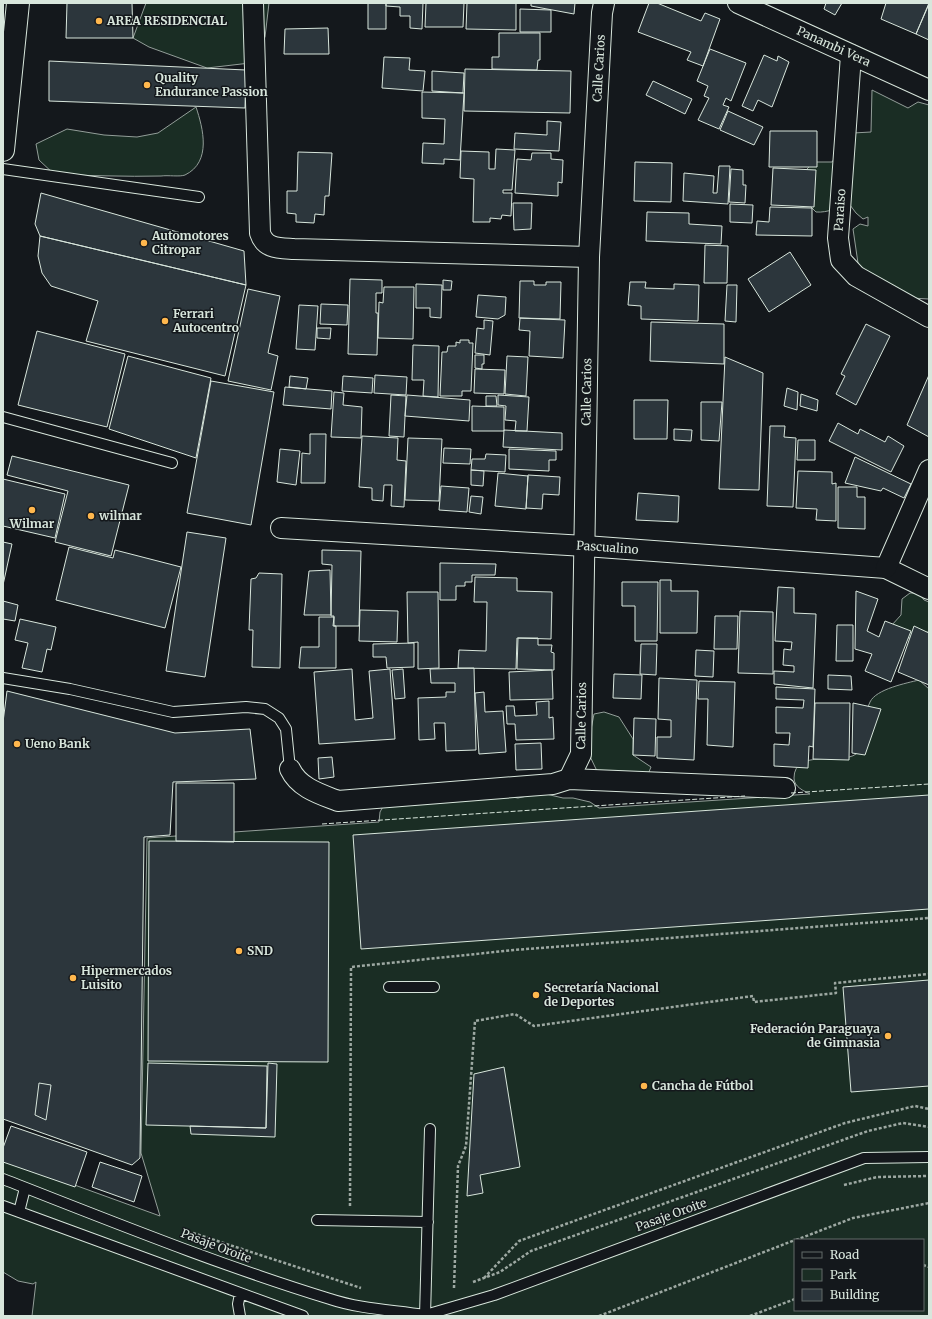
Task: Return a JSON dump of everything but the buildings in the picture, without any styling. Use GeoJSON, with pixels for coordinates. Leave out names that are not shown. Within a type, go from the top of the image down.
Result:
{"type":"FeatureCollection","features":[{"type":"Feature","properties":{"kind":"highway"},"geometry":{"type":"LineString","coordinates":[[3,150],[18,3]]}},
{"type":"Feature","properties":{"kind":"street"},"geometry":{"type":"LineString","coordinates":[[253,3],[260,232],[262,240],[271,247],[294,249],[589,257]]}},
{"type":"Feature","properties":{"kind":"street","name":"Calle Carios"},"geometry":{"type":"LineString","coordinates":[[569,779],[581,754],[589,257],[602,13],[604,3]]}},
{"type":"Feature","properties":{"kind":"street","name":"Panambi Vera"},"geometry":{"type":"LineString","coordinates":[[738,3],[929,90]]}},
{"type":"Feature","properties":{"kind":"street","name":"Paraiso"},"geometry":{"type":"LineString","coordinates":[[851,55],[838,238],[841,260],[856,276],[929,318]]}},
{"type":"Feature","properties":{"kind":"street"},"geometry":{"type":"LineString","coordinates":[[886,568],[929,470]]}},
{"type":"Feature","properties":{"kind":"street","name":"Pascualino"},"geometry":{"type":"LineString","coordinates":[[281,528],[585,546],[886,568],[929,589]]}},
{"type":"Feature","properties":{"kind":"street"},"geometry":{"type":"LineString","coordinates":[[290,769],[293,776],[311,791],[338,801],[553,784],[569,779],[785,788]]}},
{"type":"Feature","properties":{"kind":"lane"},"geometry":{"type":"LineString","coordinates":[[3,169],[199,197]]}},
{"type":"Feature","properties":{"kind":"lane"},"geometry":{"type":"LineString","coordinates":[[3,417],[172,463]]}},
{"type":"Feature","properties":{"kind":"lane"},"geometry":{"type":"LineString","coordinates":[[3,678],[70,690],[173,712],[246,707],[265,709],[279,718],[286,729],[290,769]]}},
{"type":"Feature","properties":{"kind":"lane"},"geometry":{"type":"LineString","coordinates":[[389,987],[434,987]]}},
{"type":"Feature","properties":{"kind":"lane"},"geometry":{"type":"LineString","coordinates":[[424,1316],[426,1293],[430,1129]]}},
{"type":"Feature","properties":{"kind":"lane","name":"Pasaje Oroite"},"geometry":{"type":"LineString","coordinates":[[3,1179],[244,1271],[330,1299],[367,1308],[424,1316],[494,1295],[864,1158],[929,1157]]}},
{"type":"Feature","properties":{"kind":"lane"},"geometry":{"type":"LineString","coordinates":[[19,1212],[25,1188]]}},
{"type":"Feature","properties":{"kind":"lane"},"geometry":{"type":"LineString","coordinates":[[3,1206],[303,1316]]}},
{"type":"Feature","properties":{"kind":"lane"},"geometry":{"type":"LineString","coordinates":[[317,1220],[428,1222]]}},
{"type":"Feature","properties":{"kind":"lane"},"geometry":{"type":"LineString","coordinates":[[240,1294],[238,1304],[240,1316]]}},
{"type":"Feature","properties":{"kind":"path"},"geometry":{"type":"LineString","coordinates":[[350,1220],[351,967],[522,949],[929,918]]}},
{"type":"Feature","properties":{"kind":"path"},"geometry":{"type":"LineString","coordinates":[[454,1288],[458,1166],[466,1146],[475,1021],[515,1014],[534,1026],[753,996],[754,1002],[836,993],[835,982],[929,974]]}},
{"type":"Feature","properties":{"kind":"path"},"geometry":{"type":"LineString","coordinates":[[509,1250],[519,1241],[845,1123],[916,1106],[929,1108]]}},
{"type":"Feature","properties":{"kind":"path"},"geometry":{"type":"LineString","coordinates":[[469,1284],[500,1272],[531,1250],[868,1130],[903,1122],[929,1126]]}},
{"type":"Feature","properties":{"kind":"path"},"geometry":{"type":"LineString","coordinates":[[798,1239],[853,1218],[929,1203]]}},
{"type":"Feature","properties":{"kind":"path"},"geometry":{"type":"LineString","coordinates":[[186,1231],[365,1290]]}},
{"type":"Feature","properties":{"kind":"path"},"geometry":{"type":"LineString","coordinates":[[599,1316],[794,1240]]}},
{"type":"Feature","properties":{"kind":"path"},"geometry":{"type":"LineString","coordinates":[[426,1293],[462,1286]]}},
{"type":"Feature","properties":{"kind":"path"},"geometry":{"type":"LineString","coordinates":[[750,1316],[794,1299]]}},
{"type":"Feature","properties":{"kind":"green space"},"geometry":{"type":"Polygon","coordinates":[[[146,3],[269,3],[265,37],[250,63],[207,68],[149,47],[133,38],[146,3]]]}},
{"type":"Feature","properties":{"kind":"green space"},"geometry":{"type":"Polygon","coordinates":[[[872,90],[908,108],[918,102],[929,105],[929,299],[911,298],[869,279],[858,263],[853,229],[860,224],[868,226],[868,217],[863,219],[850,205],[820,212],[816,212],[810,206],[805,171],[814,162],[832,162],[853,133],[871,132],[872,90]]]}},
{"type":"Feature","properties":{"kind":"green space"},"geometry":{"type":"Polygon","coordinates":[[[196,107],[203,134],[202,153],[199,162],[194,169],[185,175],[55,175],[39,160],[36,144],[67,129],[104,135],[137,137],[158,133],[196,107]]]}},
{"type":"Feature","properties":{"kind":"green space"},"geometry":{"type":"Polygon","coordinates":[[[910,593],[919,593],[924,600],[929,602],[929,631],[918,637],[904,638],[891,626],[901,615],[902,599],[910,593]]]}},
{"type":"Feature","properties":{"kind":"green space","name":"Secretaría Nacional de Deportes"},"geometry":{"type":"Polygon","coordinates":[[[919,680],[929,689],[929,1316],[32,1316],[36,1282],[33,1284],[18,1281],[3,1272],[3,1159],[160,1216],[141,1153],[147,838],[379,822],[380,812],[385,803],[483,792],[518,798],[536,794],[546,794],[590,802],[599,808],[810,794],[800,788],[794,781],[796,769],[802,763],[810,760],[849,757],[856,754],[861,747],[867,710],[873,697],[885,690],[919,680]]]}},
{"type":"Feature","properties":{"kind":"green space"},"geometry":{"type":"Polygon","coordinates":[[[604,712],[619,717],[633,739],[633,755],[651,767],[644,784],[604,780],[596,769],[587,750],[594,714],[604,712]]]}},
{"type":"Feature","properties":{"kind":"fence"},"geometry":{"type":"LineString","coordinates":[[791,793],[929,784]]}},
{"type":"Feature","properties":{"kind":"fence"},"geometry":{"type":"LineString","coordinates":[[322,824],[745,796]]}},
{"type":"Feature","properties":{"kind":"place","name":"AREA RESIDENCIAL"},"geometry":{"type":"Point","coordinates":[99,21]}},
{"type":"Feature","properties":{"kind":"place","name":"Quality Endurance Passion"},"geometry":{"type":"Point","coordinates":[147,85]}},
{"type":"Feature","properties":{"kind":"place","name":"Automotores Citropar"},"geometry":{"type":"Point","coordinates":[144,243]}},
{"type":"Feature","properties":{"kind":"place","name":"Ferrari Autocentro"},"geometry":{"type":"Point","coordinates":[165,321]}},
{"type":"Feature","properties":{"kind":"place","name":"Wilmar"},"geometry":{"type":"Point","coordinates":[32,510]}},
{"type":"Feature","properties":{"kind":"place","name":"wilmar"},"geometry":{"type":"Point","coordinates":[91,516]}},
{"type":"Feature","properties":{"kind":"place","name":"Ueno Bank"},"geometry":{"type":"Point","coordinates":[17,744]}},
{"type":"Feature","properties":{"kind":"place","name":"SND"},"geometry":{"type":"Point","coordinates":[239,951]}},
{"type":"Feature","properties":{"kind":"place","name":"Hipermercados Luisito"},"geometry":{"type":"Point","coordinates":[73,978]}},
{"type":"Feature","properties":{"kind":"place","name":"Secretaría Nacional de Deportes"},"geometry":{"type":"Point","coordinates":[536,995]}},
{"type":"Feature","properties":{"kind":"place","name":"Federación Paraguaya de Gimnasia"},"geometry":{"type":"Point","coordinates":[888,1036]}},
{"type":"Feature","properties":{"kind":"place","name":"Cancha de Fútbol"},"geometry":{"type":"Point","coordinates":[644,1086]}}]}
